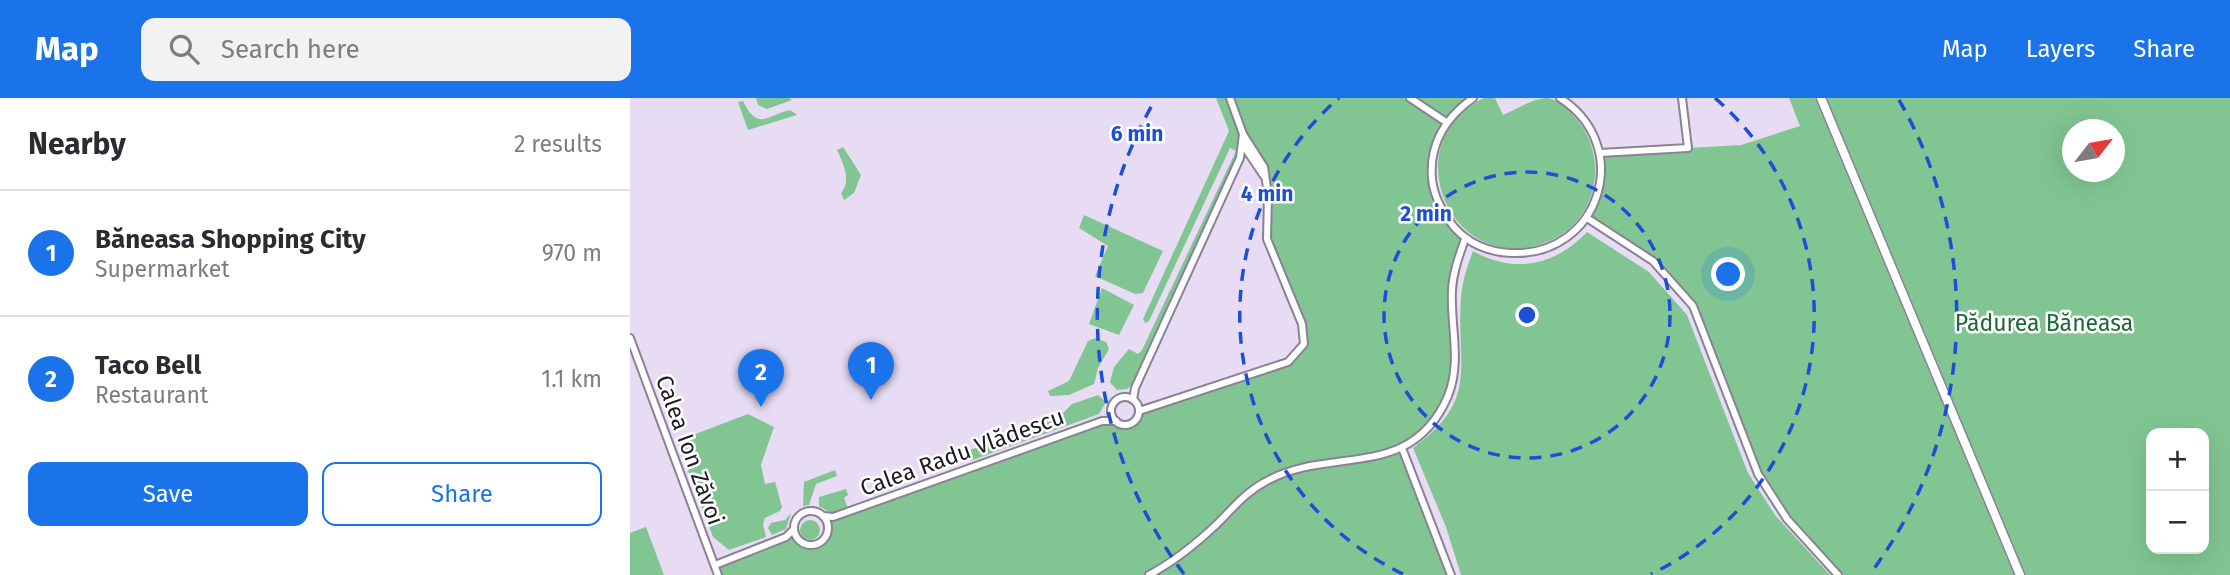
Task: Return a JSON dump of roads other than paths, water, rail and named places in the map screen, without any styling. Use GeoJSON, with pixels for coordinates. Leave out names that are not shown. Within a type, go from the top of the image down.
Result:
{"type":"FeatureCollection","features":[{"type":"Feature","properties":{"kind":"street"},"geometry":{"type":"LineString","coordinates":[[1156,404],[1118,400],[1112,411],[1115,421],[1131,424],[1139,411],[1288,362],[1302,349],[1305,335],[1302,324],[1267,239],[1266,177],[1243,134],[1230,98]]}},
{"type":"Feature","properties":{"kind":"street"},"geometry":{"type":"LineString","coordinates":[[1410,98],[1446,122]]}},
{"type":"Feature","properties":{"kind":"street"},"geometry":{"type":"LineString","coordinates":[[1473,98],[1446,122],[1433,152],[1433,187],[1446,217],[1465,239],[1491,250],[1531,252],[1556,244],[1587,218],[1600,183],[1600,153],[1583,118],[1569,101],[1560,98]]}},
{"type":"Feature","properties":{"kind":"street"},"geometry":{"type":"LineString","coordinates":[[1600,153],[1688,148],[1682,98]]}},
{"type":"Feature","properties":{"kind":"street"},"geometry":{"type":"LineString","coordinates":[[1821,98],[2020,575]]}},
{"type":"Feature","properties":{"kind":"street"},"geometry":{"type":"LineString","coordinates":[[1139,411],[1132,400],[1135,388],[1235,174],[1243,145],[1243,134]]}},
{"type":"Feature","properties":{"kind":"street"},"geometry":{"type":"LineString","coordinates":[[1243,145],[1248,155],[1257,162]]}},
{"type":"Feature","properties":{"kind":"street"},"geometry":{"type":"LineString","coordinates":[[1240,158],[1248,155]]}},
{"type":"Feature","properties":{"kind":"street"},"geometry":{"type":"LineString","coordinates":[[1235,174],[1257,162]]}},
{"type":"Feature","properties":{"kind":"street"},"geometry":{"type":"LineString","coordinates":[[1587,218],[1653,261],[1693,306],[1758,474],[1787,519],[1838,575]]}},
{"type":"Feature","properties":{"kind":"street"},"geometry":{"type":"LineString","coordinates":[[1149,575],[1192,547],[1253,489],[1275,476],[1366,460],[1402,448],[1431,422],[1451,386],[1455,357],[1453,278],[1465,239]]}},
{"type":"Feature","properties":{"kind":"street","name":"Calea Ion Zăvoi"},"geometry":{"type":"LineString","coordinates":[[630,338],[718,575]]}},
{"type":"Feature","properties":{"kind":"street","name":"Calea Radu Vlădescu"},"geometry":{"type":"LineString","coordinates":[[1102,421],[1112,411]]}},
{"type":"Feature","properties":{"kind":"street","name":"Calea Radu Vlădescu"},"geometry":{"type":"LineString","coordinates":[[823,516],[833,517],[1102,421],[1115,421]]}},
{"type":"Feature","properties":{"kind":"street"},"geometry":{"type":"LineString","coordinates":[[1402,448],[1451,575]]}},
{"type":"Feature","properties":{"kind":"street"},"geometry":{"type":"LineString","coordinates":[[715,565],[786,537],[794,528],[797,518],[806,512],[823,516],[827,525],[827,534],[818,544],[809,545],[786,537]]}},
{"type":"Feature","properties":{"kind":"street"},"geometry":{"type":"LineString","coordinates":[[827,525],[833,517]]}},
{"type":"Feature","properties":{"kind":"street"},"geometry":{"type":"LineString","coordinates":[[794,528],[799,540]]}},
{"type":"Feature","properties":{"kind":"place","name":"Băneasa Shopping City"},"geometry":{"type":"Point","coordinates":[871,400]}},
{"type":"Feature","properties":{"kind":"place","name":"Taco Bell"},"geometry":{"type":"Point","coordinates":[761,407]}},
{"type":"Feature","properties":{"kind":"park label","name":"Pădurea Băneasa"},"geometry":{"type":"Point","coordinates":[2044,323]}}]}
